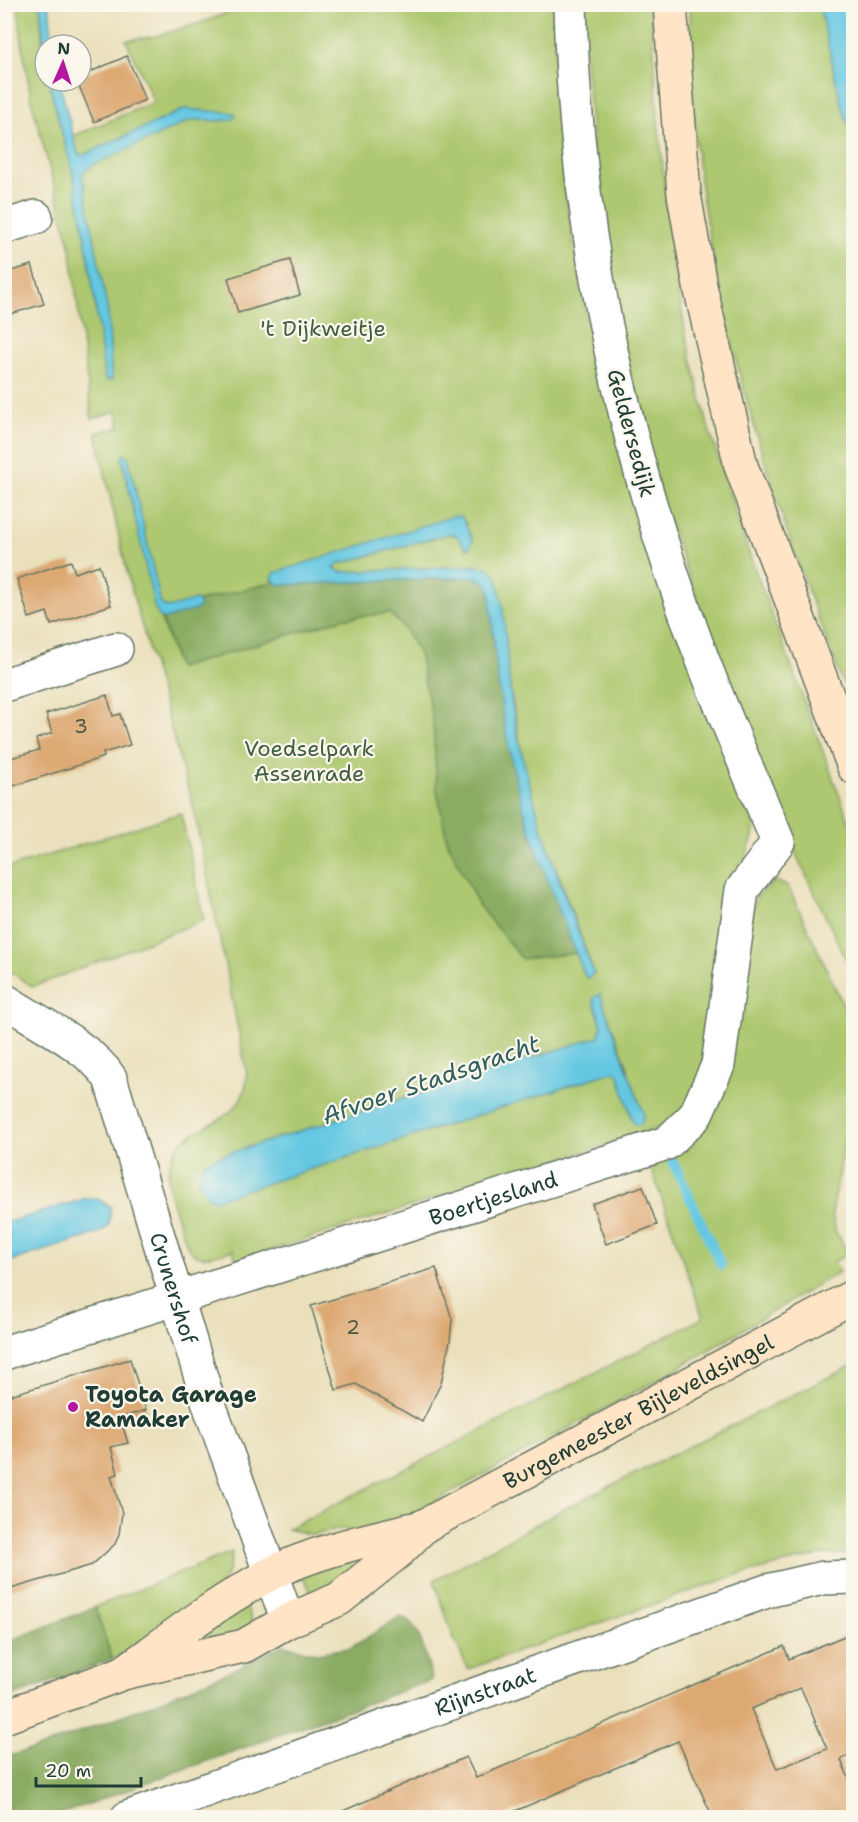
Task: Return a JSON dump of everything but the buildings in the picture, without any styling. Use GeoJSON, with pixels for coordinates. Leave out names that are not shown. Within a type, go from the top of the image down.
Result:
{"type":"FeatureCollection","features":[{"type":"Feature","properties":{"kind":"main road"},"geometry":{"type":"LineString","coordinates":[[670,4],[684,194],[700,286],[741,466],[854,767]]}},
{"type":"Feature","properties":{"kind":"main road","name":"Burgemeester Bijleveldsingel"},"geometry":{"type":"LineString","coordinates":[[123,1673],[212,1608],[271,1574],[349,1545],[422,1527],[854,1296]]}},
{"type":"Feature","properties":{"kind":"main road","name":"Burgemeester Bijleveldsingel"},"geometry":{"type":"LineString","coordinates":[[4,1717],[123,1673],[243,1646],[339,1599],[399,1551],[422,1527]]}},
{"type":"Feature","properties":{"kind":"street","name":"Geldersedijk"},"geometry":{"type":"LineString","coordinates":[[570,4],[575,125],[582,194],[606,335],[624,411],[697,645],[778,842]]}},
{"type":"Feature","properties":{"kind":"street"},"geometry":{"type":"LineString","coordinates":[[4,227],[36,218]]}},
{"type":"Feature","properties":{"kind":"street"},"geometry":{"type":"LineString","coordinates":[[4,685],[116,649]]}},
{"type":"Feature","properties":{"kind":"street","name":"Boertjesland"},"geometry":{"type":"LineString","coordinates":[[4,1353],[667,1143],[695,1116],[718,1065],[742,890],[778,842]]}},
{"type":"Feature","properties":{"kind":"street","name":"Crunershof"},"geometry":{"type":"LineString","coordinates":[[4,1000],[85,1053],[103,1067],[110,1078],[210,1407],[288,1622]]}},
{"type":"Feature","properties":{"kind":"street","name":"Rijnstraat"},"geometry":{"type":"LineString","coordinates":[[127,1818],[767,1591],[797,1582],[849,1577]]}},
{"type":"Feature","properties":{"kind":"green space"},"geometry":{"type":"Polygon","coordinates":[[[18,5],[40,5],[42,33],[33,33],[33,93],[52,93],[84,229],[105,380],[108,381],[76,172],[185,109],[84,155],[78,154],[73,136],[154,102],[126,40],[152,37],[250,5],[554,5],[557,115],[565,193],[586,315],[605,391],[756,817],[753,837],[741,870],[702,1079],[695,1097],[664,1127],[236,1261],[233,1250],[199,1256],[189,1249],[170,1192],[168,1176],[172,1156],[180,1143],[234,1109],[243,1095],[247,1074],[194,810],[128,577],[96,433],[120,427],[117,411],[92,419],[70,245],[32,103],[18,5]],[[466,523],[272,580],[274,582],[160,612],[160,617],[178,668],[345,618],[390,613],[404,628],[419,653],[433,721],[437,791],[522,959],[576,953],[585,976],[588,978],[594,973],[542,829],[524,764],[488,568],[474,566],[342,572],[334,569],[338,564],[448,534],[458,535],[466,548],[466,523]],[[593,999],[602,1026],[598,1037],[214,1158],[215,1199],[615,1071],[618,1072],[633,1121],[628,1067],[614,1032],[593,999]]]}},
{"type":"Feature","properties":{"kind":"green space"},"geometry":{"type":"Polygon","coordinates":[[[580,5],[651,5],[658,119],[670,237],[686,337],[708,426],[746,545],[853,832],[853,974],[793,848],[755,756],[663,506],[605,274],[580,5]]]}},
{"type":"Feature","properties":{"kind":"green space"},"geometry":{"type":"Polygon","coordinates":[[[690,5],[853,5],[853,708],[781,512],[740,376],[723,308],[699,172],[692,88],[690,5]]]}},
{"type":"Feature","properties":{"kind":"green space"},"geometry":{"type":"Polygon","coordinates":[[[475,577],[487,583],[490,592],[494,646],[526,818],[576,953],[522,959],[479,906],[447,841],[437,791],[433,721],[419,653],[404,628],[390,613],[345,618],[178,668],[162,618],[198,609],[198,601],[274,582],[280,585],[475,577]]]}},
{"type":"Feature","properties":{"kind":"green space"},"geometry":{"type":"Polygon","coordinates":[[[181,813],[204,920],[33,987],[5,968],[5,869],[181,813]]]}},
{"type":"Feature","properties":{"kind":"green space"},"geometry":{"type":"Polygon","coordinates":[[[775,881],[788,886],[853,1026],[853,1118],[849,1118],[832,1214],[836,1232],[849,1254],[834,1261],[839,1272],[663,1377],[393,1524],[348,1536],[345,1528],[313,1535],[287,1529],[703,1318],[647,1156],[693,1131],[756,897],[775,881]]]}},
{"type":"Feature","properties":{"kind":"green space"},"geometry":{"type":"Polygon","coordinates":[[[853,1365],[853,1554],[824,1554],[734,1576],[468,1669],[454,1639],[434,1580],[568,1507],[853,1365]]]}},
{"type":"Feature","properties":{"kind":"green space"},"geometry":{"type":"Polygon","coordinates":[[[232,1552],[229,1568],[222,1583],[202,1604],[155,1636],[112,1659],[95,1607],[232,1552]]]}},
{"type":"Feature","properties":{"kind":"green space"},"geometry":{"type":"Polygon","coordinates":[[[348,1555],[355,1574],[314,1598],[302,1575],[348,1555]]]}},
{"type":"Feature","properties":{"kind":"green space"},"geometry":{"type":"Polygon","coordinates":[[[245,1603],[255,1626],[237,1638],[182,1642],[245,1603]]]}},
{"type":"Feature","properties":{"kind":"green space"},"geometry":{"type":"Polygon","coordinates":[[[95,1607],[112,1659],[5,1699],[5,1643],[95,1607]]]}},
{"type":"Feature","properties":{"kind":"green space"},"geometry":{"type":"Polygon","coordinates":[[[399,1617],[406,1619],[412,1625],[422,1642],[432,1680],[52,1817],[5,1817],[5,1757],[41,1747],[145,1707],[233,1670],[283,1645],[316,1653],[351,1648],[399,1617]]]}},
{"type":"Feature","properties":{"kind":"water"},"geometry":{"type":"Polygon","coordinates":[[[40,5],[49,5],[52,33],[43,33],[40,5]]]}},
{"type":"Feature","properties":{"kind":"water"},"geometry":{"type":"Polygon","coordinates":[[[819,5],[853,5],[853,140],[841,103],[819,5]]]}},
{"type":"Feature","properties":{"kind":"water"},"geometry":{"type":"Polygon","coordinates":[[[52,93],[62,93],[78,154],[84,155],[185,109],[234,113],[236,116],[221,121],[191,120],[93,165],[82,173],[108,312],[112,380],[105,380],[92,279],[79,204],[52,93]]]}},
{"type":"Feature","properties":{"kind":"water"},"geometry":{"type":"Polygon","coordinates":[[[125,454],[128,457],[161,604],[168,608],[196,600],[200,604],[198,609],[165,619],[160,617],[155,609],[122,458],[125,454]]]}},
{"type":"Feature","properties":{"kind":"water"},"geometry":{"type":"Polygon","coordinates":[[[454,516],[462,517],[473,541],[469,548],[466,548],[455,534],[448,534],[338,564],[334,569],[342,572],[474,566],[488,568],[496,574],[503,607],[510,694],[520,744],[547,844],[594,973],[588,978],[585,976],[546,877],[518,790],[506,734],[490,592],[487,583],[475,577],[280,585],[272,580],[274,573],[454,516]]]}},
{"type":"Feature","properties":{"kind":"water"},"geometry":{"type":"Polygon","coordinates":[[[600,994],[644,1115],[641,1124],[637,1125],[633,1122],[618,1073],[615,1071],[215,1200],[207,1196],[198,1181],[204,1164],[214,1158],[598,1037],[602,1026],[593,999],[600,994]]]}},
{"type":"Feature","properties":{"kind":"water"},"geometry":{"type":"Polygon","coordinates":[[[87,1198],[98,1199],[111,1207],[109,1225],[102,1232],[5,1263],[5,1223],[87,1198]]]}},
{"type":"Feature","properties":{"kind":"waterway","name":"Afvoer Stadsgracht"},"geometry":{"type":"LineString","coordinates":[[673,1162],[721,1265]]}},
{"type":"Feature","properties":{"kind":"place","name":"Toyota Garage Ramaker"},"geometry":{"type":"Point","coordinates":[73,1407]}},
{"type":"Feature","properties":{"kind":"park label","name":"'t Dijkweitje"},"geometry":{"type":"Point","coordinates":[323,328]}},
{"type":"Feature","properties":{"kind":"park label","name":"Voedselpark Assenrade"},"geometry":{"type":"Point","coordinates":[309,760]}}]}
